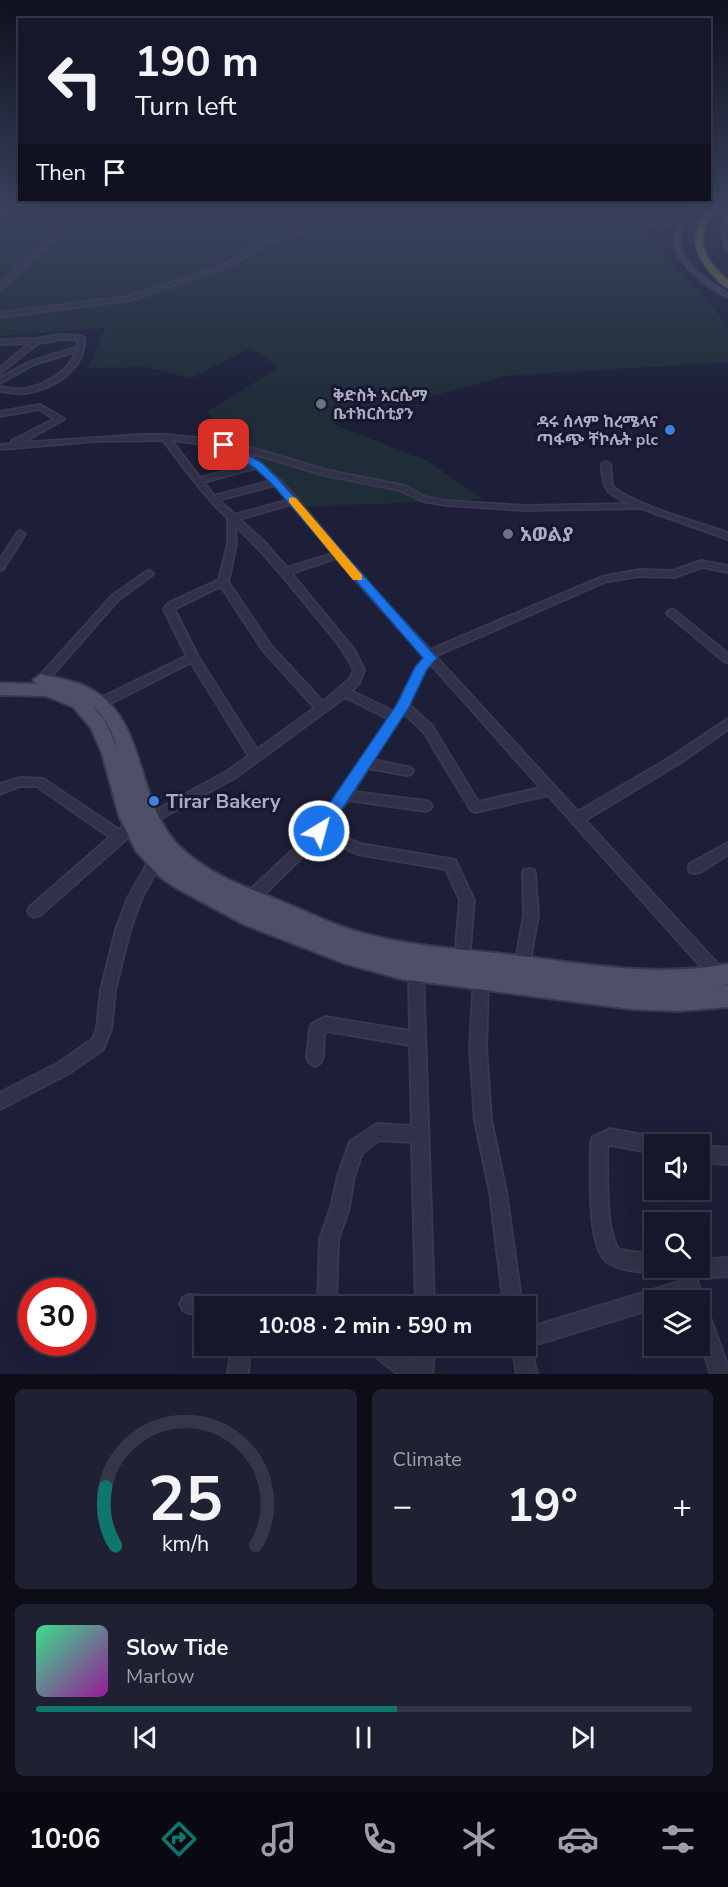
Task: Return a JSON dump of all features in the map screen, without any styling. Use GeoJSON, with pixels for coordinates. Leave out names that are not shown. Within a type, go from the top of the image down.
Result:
{"type":"FeatureCollection","features":[{"type":"Feature","properties":{"kind":"highway"},"geometry":{"type":"LineString","coordinates":[[717,273],[728,285]]}},
{"type":"Feature","properties":{"kind":"main road"},"geometry":{"type":"LineString","coordinates":[[696,273],[728,296]]}},
{"type":"Feature","properties":{"kind":"main road"},"geometry":{"type":"LineString","coordinates":[[0,679],[42,680],[75,687],[101,703],[119,725],[133,827]]}},
{"type":"Feature","properties":{"kind":"main road"},"geometry":{"type":"LineString","coordinates":[[0,688],[24,688],[54,693],[75,701],[90,712],[107,737],[122,798],[133,827],[168,865],[210,898],[275,928],[353,958],[416,970],[655,1000],[728,996]]}},
{"type":"Feature","properties":{"kind":"main road"},"geometry":{"type":"LineString","coordinates":[[168,865],[357,941],[416,953],[650,981],[724,975]]}},
{"type":"Feature","properties":{"kind":"street"},"geometry":{"type":"LineString","coordinates":[[0,287],[15,273]]}},
{"type":"Feature","properties":{"kind":"street"},"geometry":{"type":"LineString","coordinates":[[0,315],[128,299],[205,273]]}},
{"type":"Feature","properties":{"kind":"street"},"geometry":{"type":"LineString","coordinates":[[0,389],[23,392],[62,375],[75,362],[81,348],[81,338],[1,343]]}},
{"type":"Feature","properties":{"kind":"street"},"geometry":{"type":"LineString","coordinates":[[1,377],[36,341]]}},
{"type":"Feature","properties":{"kind":"street"},"geometry":{"type":"LineString","coordinates":[[1,377],[32,363],[81,348]]}},
{"type":"Feature","properties":{"kind":"street"},"geometry":{"type":"LineString","coordinates":[[23,392],[20,397],[30,402],[31,406]]}},
{"type":"Feature","properties":{"kind":"street"},"geometry":{"type":"LineString","coordinates":[[0,453],[60,419],[43,407],[31,406],[2,412]]}},
{"type":"Feature","properties":{"kind":"street"},"geometry":{"type":"LineString","coordinates":[[0,447],[123,437],[165,437],[237,445],[328,473],[402,488],[423,499],[446,503],[525,508],[641,506]]}},
{"type":"Feature","properties":{"kind":"street"},"geometry":{"type":"LineString","coordinates":[[35,911],[133,827],[205,790],[255,758],[344,692],[358,676],[359,666],[285,572],[262,545],[231,519],[212,499],[165,437]]}},
{"type":"Feature","properties":{"kind":"street"},"geometry":{"type":"LineString","coordinates":[[224,445],[258,465],[276,482],[429,657],[724,975]]}},
{"type":"Feature","properties":{"kind":"street"},"geometry":{"type":"LineString","coordinates":[[606,464],[609,488],[641,506],[728,536]]}},
{"type":"Feature","properties":{"kind":"street"},"geometry":{"type":"LineString","coordinates":[[197,481],[258,465]]}},
{"type":"Feature","properties":{"kind":"street"},"geometry":{"type":"LineString","coordinates":[[212,499],[276,482]]}},
{"type":"Feature","properties":{"kind":"street"},"geometry":{"type":"LineString","coordinates":[[231,519],[293,501]]}},
{"type":"Feature","properties":{"kind":"street"},"geometry":{"type":"LineString","coordinates":[[231,519],[232,544],[223,582],[267,648],[321,707]]}},
{"type":"Feature","properties":{"kind":"street"},"geometry":{"type":"LineString","coordinates":[[0,567],[21,534]]}},
{"type":"Feature","properties":{"kind":"street"},"geometry":{"type":"LineString","coordinates":[[285,572],[338,555]]}},
{"type":"Feature","properties":{"kind":"street"},"geometry":{"type":"LineString","coordinates":[[251,898],[319,831],[403,706],[429,657],[605,579],[640,573],[674,574],[701,564],[728,569]]}},
{"type":"Feature","properties":{"kind":"street"},"geometry":{"type":"LineString","coordinates":[[42,680],[115,598],[148,574]]}},
{"type":"Feature","properties":{"kind":"street"},"geometry":{"type":"LineString","coordinates":[[223,582],[170,607],[169,611],[193,657],[255,758]]}},
{"type":"Feature","properties":{"kind":"street"},"geometry":{"type":"LineString","coordinates":[[672,613],[728,659]]}},
{"type":"Feature","properties":{"kind":"street"},"geometry":{"type":"LineString","coordinates":[[101,703],[193,657]]}},
{"type":"Feature","properties":{"kind":"street"},"geometry":{"type":"LineString","coordinates":[[344,692],[395,717]]}},
{"type":"Feature","properties":{"kind":"street"},"geometry":{"type":"LineString","coordinates":[[403,706],[428,729],[475,807],[551,790]]}},
{"type":"Feature","properties":{"kind":"street"},"geometry":{"type":"LineString","coordinates":[[577,819],[678,759],[728,723]]}},
{"type":"Feature","properties":{"kind":"street"},"geometry":{"type":"LineString","coordinates":[[364,763],[407,771]]}},
{"type":"Feature","properties":{"kind":"street"},"geometry":{"type":"LineString","coordinates":[[0,789],[20,782],[39,782],[133,827]]}},
{"type":"Feature","properties":{"kind":"street"},"geometry":{"type":"LineString","coordinates":[[345,795],[426,806]]}},
{"type":"Feature","properties":{"kind":"street"},"geometry":{"type":"LineString","coordinates":[[319,831],[358,849],[450,864],[467,900],[462,959]]}},
{"type":"Feature","properties":{"kind":"street"},"geometry":{"type":"LineString","coordinates":[[695,868],[728,848]]}},
{"type":"Feature","properties":{"kind":"street"},"geometry":{"type":"LineString","coordinates":[[0,1101],[64,1068],[98,1044],[104,1029],[108,990],[123,930],[135,898],[168,865]]}},
{"type":"Feature","properties":{"kind":"street"},"geometry":{"type":"LineString","coordinates":[[522,966],[531,915],[528,874]]}},
{"type":"Feature","properties":{"kind":"street"},"geometry":{"type":"LineString","coordinates":[[416,970],[416,1039],[425,1296]]}},
{"type":"Feature","properties":{"kind":"street"},"geometry":{"type":"LineString","coordinates":[[481,979],[478,1048],[483,1120],[498,1192],[512,1296]]}},
{"type":"Feature","properties":{"kind":"street"},"geometry":{"type":"LineString","coordinates":[[315,1058],[317,1029],[325,1024],[416,1039]]}},
{"type":"Feature","properties":{"kind":"street"},"geometry":{"type":"LineString","coordinates":[[327,1296],[329,1239],[356,1148],[377,1132],[420,1134]]}},
{"type":"Feature","properties":{"kind":"street"},"geometry":{"type":"LineString","coordinates":[[644,1143],[610,1137],[599,1143],[601,1213],[606,1247],[618,1258],[644,1262]]}},
{"type":"Feature","properties":{"kind":"street"},"geometry":{"type":"LineString","coordinates":[[710,1155],[728,1156]]}},
{"type":"Feature","properties":{"kind":"street"},"geometry":{"type":"LineString","coordinates":[[536,1334],[728,1267]]}},
{"type":"Feature","properties":{"kind":"street"},"geometry":{"type":"LineString","coordinates":[[189,1304],[194,1304]]}},
{"type":"Feature","properties":{"kind":"street"},"geometry":{"type":"LineString","coordinates":[[710,1343],[721,1374]]}},
{"type":"Feature","properties":{"kind":"street"},"geometry":{"type":"LineString","coordinates":[[238,1374],[241,1356]]}},
{"type":"Feature","properties":{"kind":"street"},"geometry":{"type":"LineString","coordinates":[[390,1356],[413,1374]]}},
{"type":"Feature","properties":{"kind":"street"},"geometry":{"type":"LineString","coordinates":[[422,1374],[425,1356]]}},
{"type":"Feature","properties":{"kind":"street"},"geometry":{"type":"LineString","coordinates":[[523,1356],[527,1374]]}},
{"type":"Feature","properties":{"kind":"shaded area"},"geometry":{"type":"Polygon","coordinates":[[[0,273],[682,273],[710,302],[728,328],[728,362],[505,376],[333,424],[428,461],[483,499],[305,507],[207,412],[279,367],[250,348],[191,378],[147,367],[88,368],[105,328],[0,336],[0,273]]]}},
{"type":"Feature","properties":{"kind":"slow traffic"},"geometry":{"type":"LineString","coordinates":[[293,500],[358,577]]}},
{"type":"Feature","properties":{"kind":"place","name":"ቅድስት አርሴማ ቤተክርስቲያን"},"geometry":{"type":"Point","coordinates":[321,404]}},
{"type":"Feature","properties":{"kind":"place","name":"ዳሩ ሰላም ከረሜላና ጣፋጭ ቸኮሌት plc"},"geometry":{"type":"Point","coordinates":[670,430]}},
{"type":"Feature","properties":{"kind":"place","name":"አወልያ"},"geometry":{"type":"Point","coordinates":[508,534]}},
{"type":"Feature","properties":{"kind":"place","name":"Tirar Bakery"},"geometry":{"type":"Point","coordinates":[154,801]}},
{"type":"Feature","properties":{"kind":"route"},"geometry":{"type":"LineString","coordinates":[[224,445],[258,465],[276,482],[431,658],[422,667],[403,706],[319,831]]}}]}
